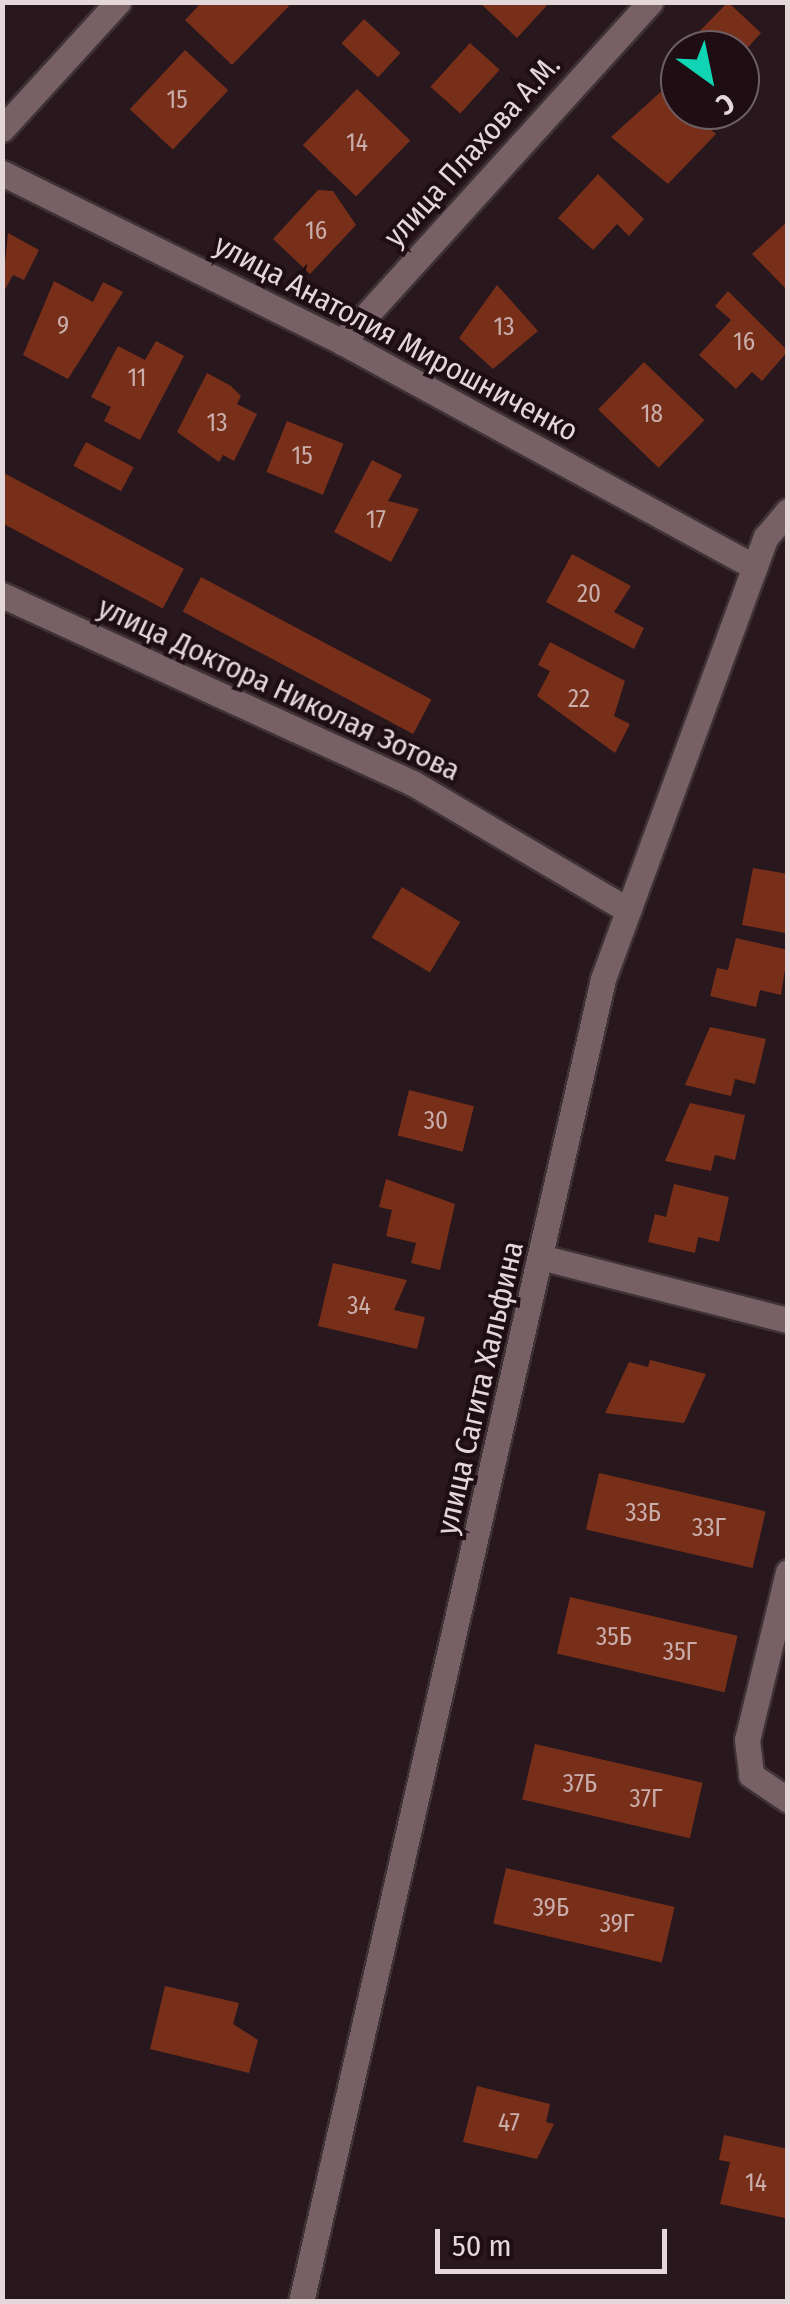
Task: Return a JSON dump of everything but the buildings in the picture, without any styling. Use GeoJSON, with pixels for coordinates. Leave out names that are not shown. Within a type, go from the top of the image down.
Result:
{"type":"FeatureCollection","features":[{"type":"Feature","properties":{"kind":"street"},"geometry":{"type":"LineString","coordinates":[[2,129],[118,2]]}},
{"type":"Feature","properties":{"kind":"street","name":"улица Плахова А.М."},"geometry":{"type":"LineString","coordinates":[[342,342],[650,2]]}},
{"type":"Feature","properties":{"kind":"street","name":"улица Анатолия Мирошниченко"},"geometry":{"type":"LineString","coordinates":[[2,173],[342,342],[755,568]]}},
{"type":"Feature","properties":{"kind":"street","name":"улица Сагита Хальфина"},"geometry":{"type":"LineString","coordinates":[[301,2302],[544,1258],[603,979],[755,568],[788,511]]}},
{"type":"Feature","properties":{"kind":"street","name":"улица Доктора Николая Зотова"},"geometry":{"type":"LineString","coordinates":[[2,595],[413,783],[628,910]]}},
{"type":"Feature","properties":{"kind":"street"},"geometry":{"type":"LineString","coordinates":[[544,1258],[788,1320]]}},
{"type":"Feature","properties":{"kind":"street"},"geometry":{"type":"LineString","coordinates":[[788,1572],[747,1740],[751,1774],[788,1800]]}}]}
